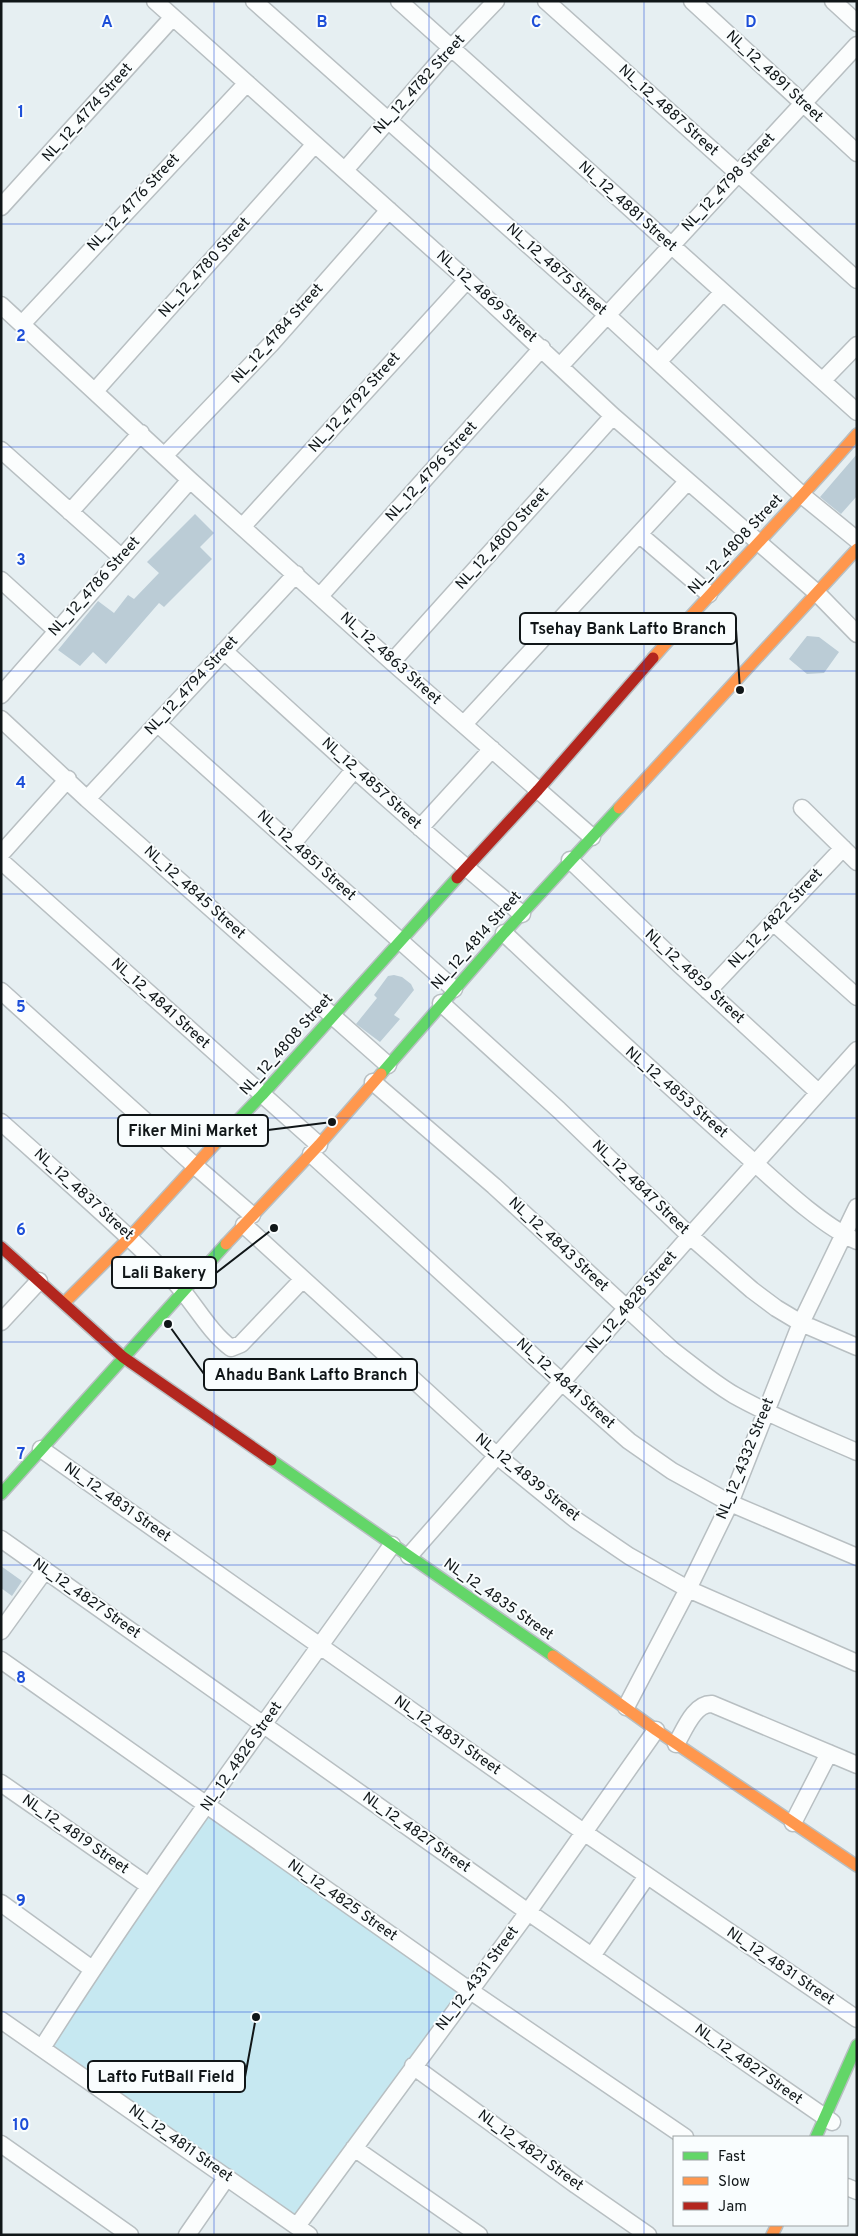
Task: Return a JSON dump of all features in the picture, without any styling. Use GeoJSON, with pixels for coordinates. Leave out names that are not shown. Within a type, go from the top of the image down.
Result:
{"type":"FeatureCollection","features":[{"type":"Feature","properties":{"kind":"street","name":"NL_12_4869 Street"},"geometry":{"type":"LineString","coordinates":[[155,1],[467,280],[613,416],[817,593],[857,634]]}},
{"type":"Feature","properties":{"kind":"street","name":"NL_12_4875 Street"},"geometry":{"type":"LineString","coordinates":[[254,1],[607,315],[803,496],[857,540]]}},
{"type":"Feature","properties":{"kind":"street","name":"NL_12_4881 Street"},"geometry":{"type":"LineString","coordinates":[[399,1],[450,49],[857,412]]}},
{"type":"Feature","properties":{"kind":"street","name":"NL_12_4782 Street"},"geometry":{"type":"LineString","coordinates":[[345,170],[450,49],[496,1]]}},
{"type":"Feature","properties":{"kind":"street","name":"NL_12_4887 Street"},"geometry":{"type":"LineString","coordinates":[[546,1],[857,280]]}},
{"type":"Feature","properties":{"kind":"street","name":"NL_12_4891 Street"},"geometry":{"type":"LineString","coordinates":[[692,1],[857,153]]}},
{"type":"Feature","properties":{"kind":"street"},"geometry":{"type":"LineString","coordinates":[[833,1],[857,23]]}},
{"type":"Feature","properties":{"kind":"street","name":"NL_12_4774 Street"},"geometry":{"type":"LineString","coordinates":[[1,208],[173,17]]}},
{"type":"Feature","properties":{"kind":"street","name":"NL_12_4798 Street"},"geometry":{"type":"LineString","coordinates":[[560,365],[857,45]]}},
{"type":"Feature","properties":{"kind":"street","name":"NL_12_4776 Street"},"geometry":{"type":"LineString","coordinates":[[22,324],[247,83]]}},
{"type":"Feature","properties":{"kind":"street","name":"NL_12_4780 Street"},"geometry":{"type":"LineString","coordinates":[[95,391],[315,144]]}},
{"type":"Feature","properties":{"kind":"street","name":"NL_12_4784 Street"},"geometry":{"type":"LineString","coordinates":[[165,455],[271,344],[388,210]]}},
{"type":"Feature","properties":{"kind":"street","name":"NL_12_4792 Street"},"geometry":{"type":"LineString","coordinates":[[243,526],[467,280]]}},
{"type":"Feature","properties":{"kind":"street"},"geometry":{"type":"LineString","coordinates":[[658,362],[723,292]]}},
{"type":"Feature","properties":{"kind":"street"},"geometry":{"type":"LineString","coordinates":[[1,305],[165,455]]}},
{"type":"Feature","properties":{"kind":"street"},"geometry":{"type":"LineString","coordinates":[[823,380],[857,345]]}},
{"type":"Feature","properties":{"kind":"street","name":"NL_12_4796 Street"},"geometry":{"type":"LineString","coordinates":[[320,596],[542,348]]}},
{"type":"Feature","properties":{"kind":"street","name":"NL_12_4800 Street"},"geometry":{"type":"LineString","coordinates":[[392,662],[613,416]]}},
{"type":"Feature","properties":{"kind":"street"},"geometry":{"type":"LineString","coordinates":[[70,512],[141,433]]}},
{"type":"Feature","properties":{"kind":"street","name":"NL_12_4808 Street"},"geometry":{"type":"LineString","coordinates":[[64,1303],[130,1237],[194,1165],[262,1095],[465,868],[538,790],[709,594],[803,496],[857,434]]}},
{"type":"Feature","properties":{"kind":"street"},"geometry":{"type":"LineString","coordinates":[[1,450],[121,557]]}},
{"type":"Feature","properties":{"kind":"street","name":"NL_12_4863 Street"},"geometry":{"type":"LineString","coordinates":[[165,455],[190,480],[392,662],[592,838]]}},
{"type":"Feature","properties":{"kind":"street","name":"NL_12_4786 Street"},"geometry":{"type":"LineString","coordinates":[[1,694],[190,480]]}},
{"type":"Feature","properties":{"kind":"street"},"geometry":{"type":"LineString","coordinates":[[464,724],[688,482]]}},
{"type":"Feature","properties":{"kind":"street"},"geometry":{"type":"LineString","coordinates":[[640,535],[709,594]]}},
{"type":"Feature","properties":{"kind":"street","name":"NL_12_4814 Street"},"geometry":{"type":"LineString","coordinates":[[1,1494],[248,1220],[315,1150],[441,1003],[570,860],[857,549]]}},
{"type":"Feature","properties":{"kind":"street","name":"NL_12_4794 Street"},"geometry":{"type":"LineString","coordinates":[[88,799],[296,574]]}},
{"type":"Feature","properties":{"kind":"street"},"geometry":{"type":"LineString","coordinates":[[1,580],[56,630]]}},
{"type":"Feature","properties":{"kind":"street","name":"NL_12_4857 Street"},"geometry":{"type":"LineString","coordinates":[[224,651],[465,868],[522,914]]}},
{"type":"Feature","properties":{"kind":"street","name":"NL_12_4845 Street"},"geometry":{"type":"LineString","coordinates":[[1,719],[88,799],[388,1065]]}},
{"type":"Feature","properties":{"kind":"street","name":"NL_12_4851 Street"},"geometry":{"type":"LineString","coordinates":[[158,724],[454,989]]}},
{"type":"Feature","properties":{"kind":"street"},"geometry":{"type":"LineString","coordinates":[[420,828],[492,749]]}},
{"type":"Feature","properties":{"kind":"street"},"geometry":{"type":"LineString","coordinates":[[293,843],[354,770]]}},
{"type":"Feature","properties":{"kind":"street"},"geometry":{"type":"LineString","coordinates":[[1,854],[68,779]]}},
{"type":"Feature","properties":{"kind":"street"},"geometry":{"type":"LineString","coordinates":[[802,808],[857,862]]}},
{"type":"Feature","properties":{"kind":"street","name":"NL_12_4822 Street"},"geometry":{"type":"LineString","coordinates":[[708,991],[843,848]]}},
{"type":"Feature","properties":{"kind":"street","name":"NL_12_4859 Street"},"geometry":{"type":"LineString","coordinates":[[570,860],[818,1092]]}},
{"type":"Feature","properties":{"kind":"street","name":"NL_12_4841 Street"},"geometry":{"type":"LineString","coordinates":[[1,861],[262,1095],[315,1150],[563,1383],[629,1441],[672,1471],[730,1503],[857,1557]]}},
{"type":"Feature","properties":{"kind":"street"},"geometry":{"type":"LineString","coordinates":[[773,922],[857,997]]}},
{"type":"Feature","properties":{"kind":"street","name":"NL_12_4853 Street"},"geometry":{"type":"LineString","coordinates":[[504,933],[618,1042],[756,1163],[850,1238]]}},
{"type":"Feature","properties":{"kind":"street","name":"NL_12_4839 Street"},"geometry":{"type":"LineString","coordinates":[[1,991],[194,1165],[303,1279],[496,1455],[576,1520],[629,1556],[688,1590],[857,1663]]}},
{"type":"Feature","properties":{"kind":"street","name":"NL_12_4847 Street"},"geometry":{"type":"LineString","coordinates":[[441,1003],[559,1110],[690,1236],[752,1290],[776,1308],[801,1323],[857,1347]]}},
{"type":"Feature","properties":{"kind":"street","name":"NL_12_4828 Street"},"geometry":{"type":"LineString","coordinates":[[409,1556],[496,1455],[563,1383],[626,1308],[857,1050]]}},
{"type":"Feature","properties":{"kind":"street","name":"NL_12_4843 Street"},"geometry":{"type":"LineString","coordinates":[[373,1082],[494,1186],[671,1349],[732,1394],[766,1412],[857,1452]]}},
{"type":"Feature","properties":{"kind":"street","name":"NL_12_4837 Street"},"geometry":{"type":"LineString","coordinates":[[1,1122],[130,1237],[184,1291],[222,1341],[231,1348],[241,1344],[303,1279]]}},
{"type":"Feature","properties":{"kind":"street","name":"NL_12_4332 Street"},"geometry":{"type":"LineString","coordinates":[[626,1707],[688,1590],[730,1503],[801,1323],[850,1238],[857,1207]]}},
{"type":"Feature","properties":{"kind":"street","name":"NL_12_4835 Street"},"geometry":{"type":"LineString","coordinates":[[1,1247],[123,1357],[626,1707],[676,1744],[857,1866]]}},
{"type":"Feature","properties":{"kind":"street"},"geometry":{"type":"LineString","coordinates":[[1,1322],[39,1282]]}},
{"type":"Feature","properties":{"kind":"street","name":"NL_12_4831 Street"},"geometry":{"type":"LineString","coordinates":[[41,1449],[585,1833],[857,2019]]}},
{"type":"Feature","properties":{"kind":"street","name":"NL_12_4827 Street"},"geometry":{"type":"LineString","coordinates":[[1,1539],[592,1956],[829,2126]]}},
{"type":"Feature","properties":{"kind":"street","name":"NL_12_4826 Street"},"geometry":{"type":"LineString","coordinates":[[42,2048],[148,1886],[392,1545]]}},
{"type":"Feature","properties":{"kind":"street"},"geometry":{"type":"LineString","coordinates":[[1,1631],[45,1570]]}},
{"type":"Feature","properties":{"kind":"street","name":"NL_12_4825 Street"},"geometry":{"type":"LineString","coordinates":[[1,1660],[469,1990],[684,2136]]}},
{"type":"Feature","properties":{"kind":"street"},"geometry":{"type":"LineString","coordinates":[[676,1744],[699,1708],[705,1703],[712,1704],[857,1765]]}},
{"type":"Feature","properties":{"kind":"street","name":"NL_12_4331 Street"},"geometry":{"type":"LineString","coordinates":[[303,2230],[354,2148],[528,1912],[656,1730]]}},
{"type":"Feature","properties":{"kind":"street"},"geometry":{"type":"LineString","coordinates":[[794,1823],[829,1753]]}},
{"type":"Feature","properties":{"kind":"street","name":"NL_12_4819 Street"},"geometry":{"type":"LineString","coordinates":[[1,1783],[148,1886]]}},
{"type":"Feature","properties":{"kind":"street"},"geometry":{"type":"LineString","coordinates":[[592,1956],[647,1876]]}},
{"type":"Feature","properties":{"kind":"street"},"geometry":{"type":"LineString","coordinates":[[1,1903],[92,1969]]}},
{"type":"Feature","properties":{"kind":"street","name":"NL_12_4811 Street"},"geometry":{"type":"LineString","coordinates":[[1,2020],[303,2230]]}},
{"type":"Feature","properties":{"kind":"street"},"geometry":{"type":"LineString","coordinates":[[829,2126],[857,2045]]}},
{"type":"Feature","properties":{"kind":"street","name":"NL_12_4821 Street"},"geometry":{"type":"LineString","coordinates":[[414,2066],[576,2185],[648,2235]]}},
{"type":"Feature","properties":{"kind":"street"},"geometry":{"type":"LineString","coordinates":[[817,2136],[829,2126],[857,2072]]}},
{"type":"Feature","properties":{"kind":"street"},"geometry":{"type":"LineString","coordinates":[[1,2144],[130,2235]]}},
{"type":"Feature","properties":{"kind":"street"},"geometry":{"type":"LineString","coordinates":[[354,2148],[478,2235]]}},
{"type":"Feature","properties":{"kind":"street"},"geometry":{"type":"LineString","coordinates":[[187,2235],[227,2177]]}},
{"type":"Feature","properties":{"kind":"shaded area"},"geometry":{"type":"Polygon","coordinates":[[[207,1805],[471,1986],[295,2224],[44,2048],[207,1805]]]}},
{"type":"Feature","properties":{"kind":"building"},"geometry":{"type":"Polygon","coordinates":[[[857,454],[857,496],[841,514],[820,497],[857,454]]]}},
{"type":"Feature","properties":{"kind":"building"},"geometry":{"type":"Polygon","coordinates":[[[195,514],[214,533],[200,547],[212,559],[164,607],[159,603],[106,664],[93,652],[80,666],[58,650],[98,601],[114,613],[128,595],[134,599],[159,573],[147,562],[195,514]]]}},
{"type":"Feature","properties":{"kind":"building"},"geometry":{"type":"Polygon","coordinates":[[[807,636],[819,637],[839,652],[824,673],[807,674],[789,659],[807,636]]]}},
{"type":"Feature","properties":{"kind":"building"},"geometry":{"type":"Polygon","coordinates":[[[388,976],[402,977],[411,984],[414,990],[394,1015],[400,1019],[380,1042],[356,1024],[377,998],[374,995],[388,976]]]}},
{"type":"Feature","properties":{"kind":"building"},"geometry":{"type":"Polygon","coordinates":[[[1,1566],[22,1581],[12,1596],[1,1588],[1,1566]]]}},
{"type":"Feature","properties":{"kind":"traffic: fast"},"geometry":{"type":"LineString","coordinates":[[381,1074],[504,933],[619,808]]}},
{"type":"Feature","properties":{"kind":"traffic: fast"},"geometry":{"type":"LineString","coordinates":[[214,1145],[262,1095],[457,878]]}},
{"type":"Feature","properties":{"kind":"traffic: fast"},"geometry":{"type":"LineString","coordinates":[[1,1494],[226,1244]]}},
{"type":"Feature","properties":{"kind":"traffic: fast"},"geometry":{"type":"LineString","coordinates":[[271,1460],[553,1656]]}},
{"type":"Feature","properties":{"kind":"traffic: fast"},"geometry":{"type":"LineString","coordinates":[[816,2136],[857,2045]]}},
{"type":"Feature","properties":{"kind":"traffic: slow"},"geometry":{"type":"LineString","coordinates":[[653,658],[857,434]]}},
{"type":"Feature","properties":{"kind":"traffic: slow"},"geometry":{"type":"LineString","coordinates":[[619,808],[857,549]]}},
{"type":"Feature","properties":{"kind":"traffic: slow"},"geometry":{"type":"LineString","coordinates":[[226,1244],[319,1145],[381,1074]]}},
{"type":"Feature","properties":{"kind":"traffic: slow"},"geometry":{"type":"LineString","coordinates":[[64,1303],[130,1237],[214,1145]]}},
{"type":"Feature","properties":{"kind":"traffic: slow"},"geometry":{"type":"LineString","coordinates":[[553,1656],[656,1730],[857,1866]]}},
{"type":"Feature","properties":{"kind":"traffic: slow"},"geometry":{"type":"LineString","coordinates":[[772,2235],[776,2226]]}},
{"type":"Feature","properties":{"kind":"traffic: jam"},"geometry":{"type":"LineString","coordinates":[[457,878],[538,790],[653,658]]}},
{"type":"Feature","properties":{"kind":"traffic: jam"},"geometry":{"type":"LineString","coordinates":[[1,1247],[123,1357],[271,1460]]}},
{"type":"Feature","properties":{"kind":"place","name":"Tsehay Bank Lafto Branch"},"geometry":{"type":"Point","coordinates":[740,690]}},
{"type":"Feature","properties":{"kind":"place","name":"Fiker Mini Market"},"geometry":{"type":"Point","coordinates":[332,1122]}},
{"type":"Feature","properties":{"kind":"place","name":"Lali Bakery"},"geometry":{"type":"Point","coordinates":[274,1228]}},
{"type":"Feature","properties":{"kind":"place","name":"Ahadu Bank Lafto Branch"},"geometry":{"type":"Point","coordinates":[168,1324]}},
{"type":"Feature","properties":{"kind":"place","name":"Lafto FutBall Field"},"geometry":{"type":"Point","coordinates":[256,2017]}}]}
